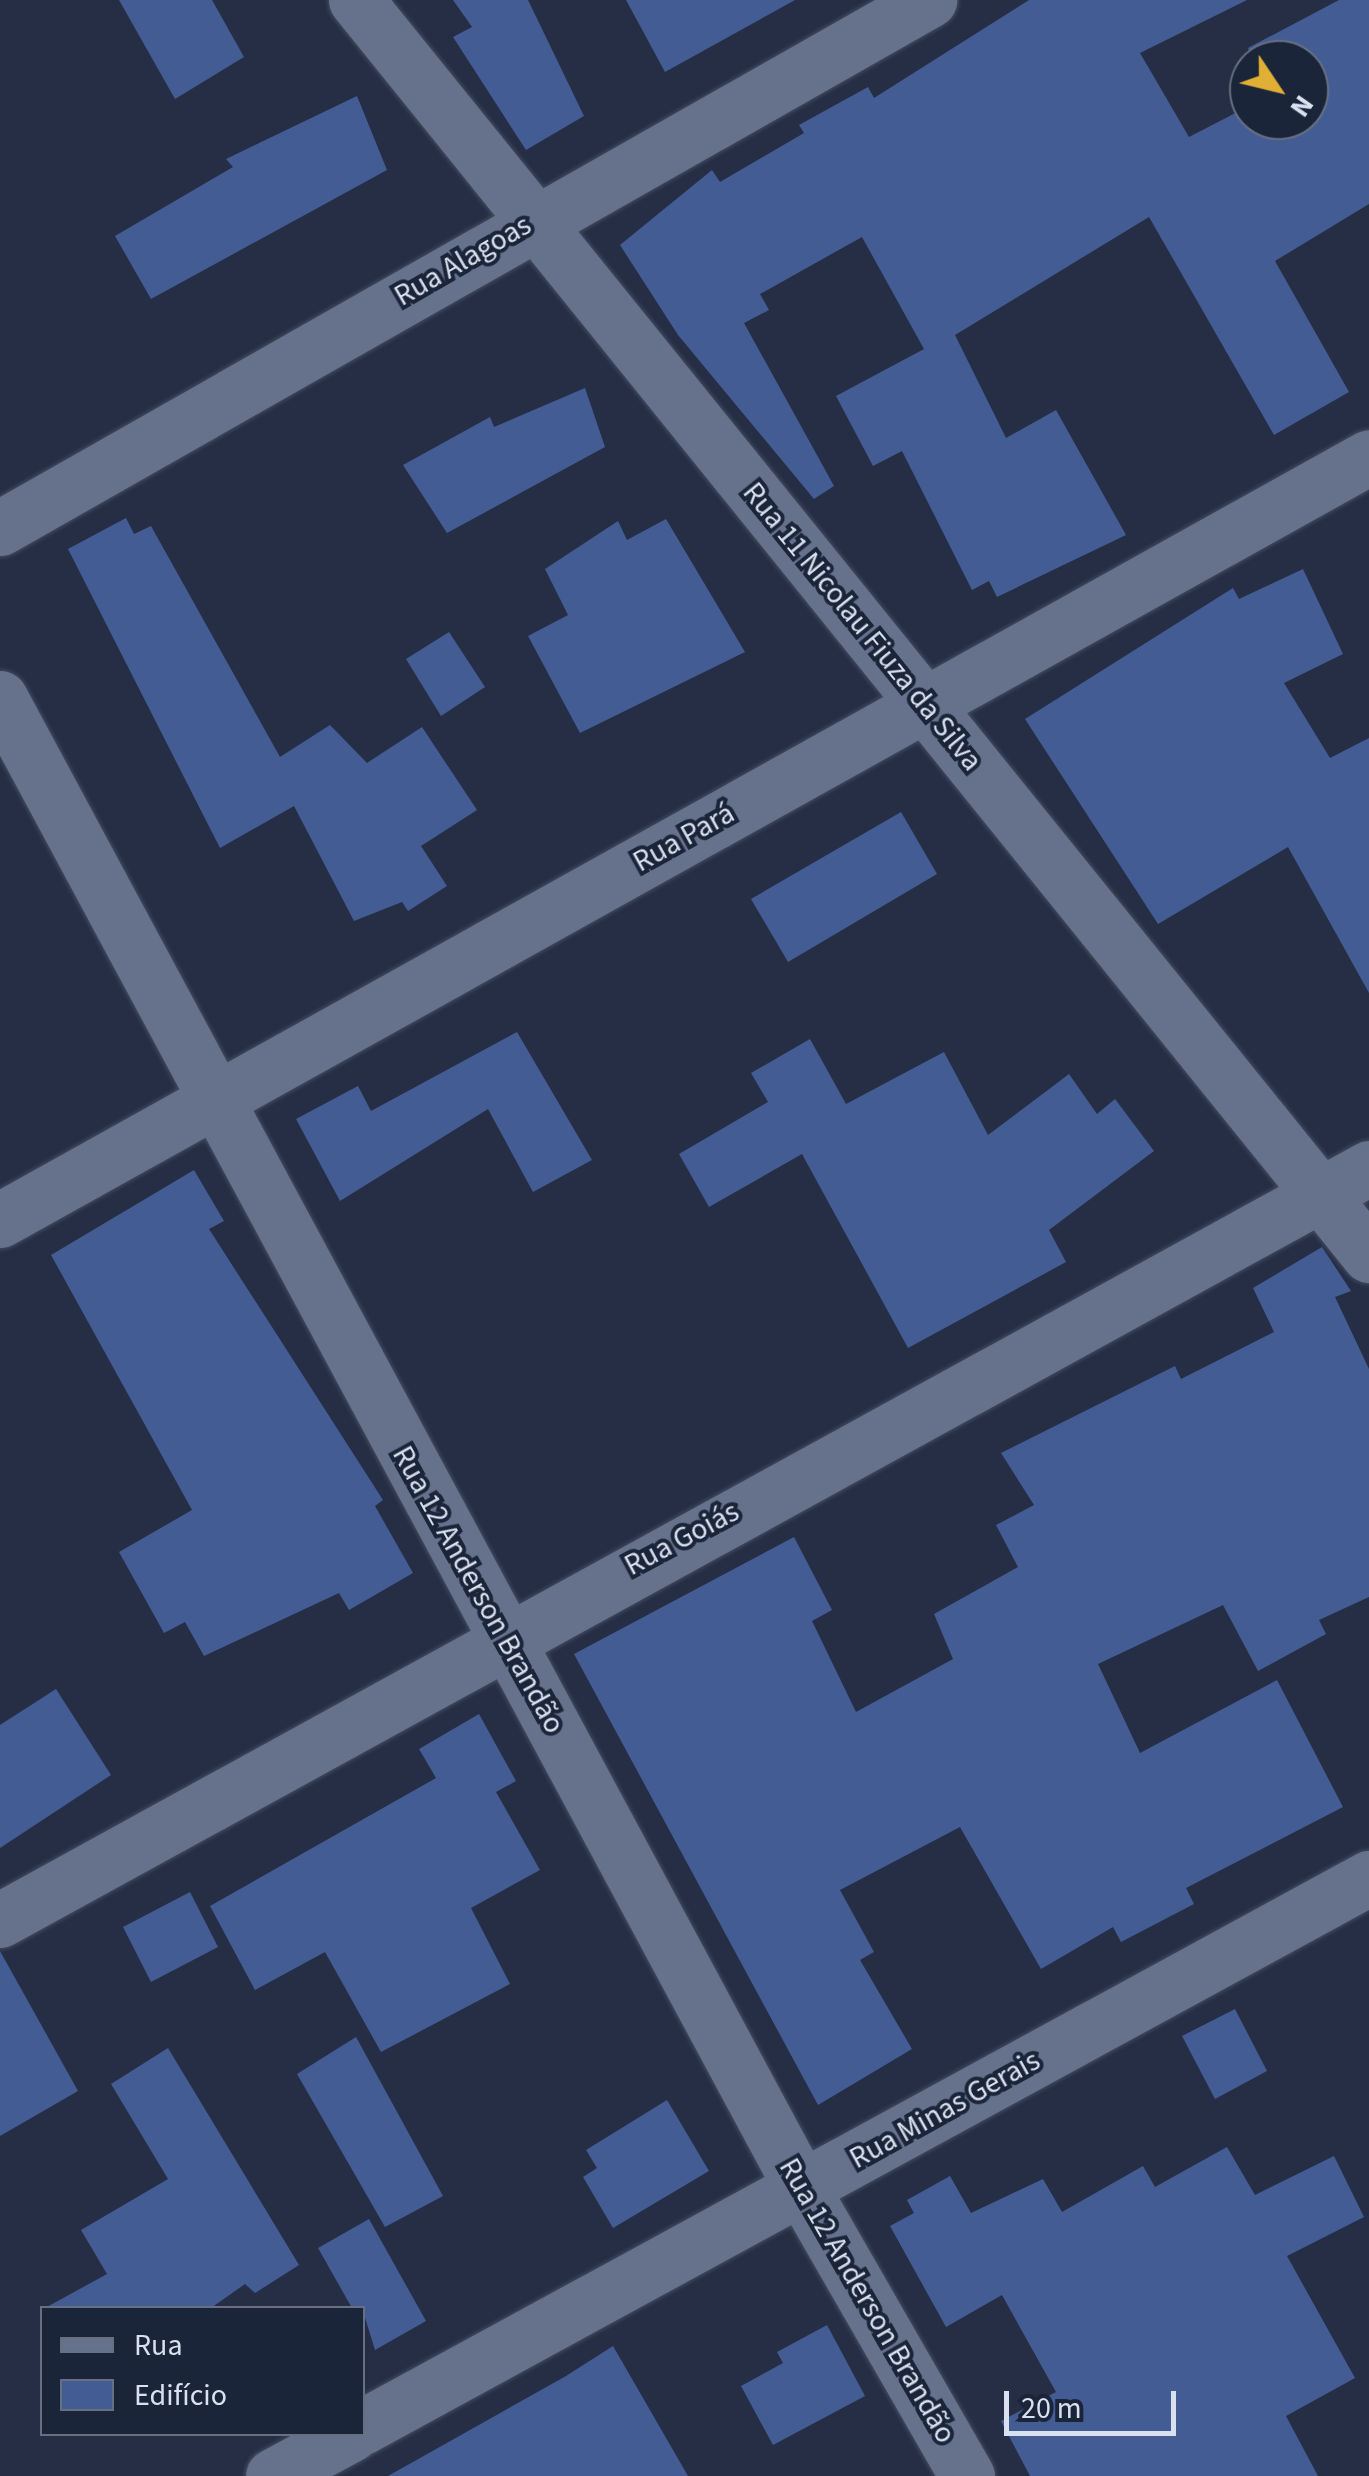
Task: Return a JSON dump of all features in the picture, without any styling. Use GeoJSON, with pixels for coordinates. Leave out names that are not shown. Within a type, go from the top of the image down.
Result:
{"type":"FeatureCollection","features":[{"type":"Feature","properties":{"kind":"street","name":"Rua 11 Nicolau Fiuza da Silva"},"geometry":{"type":"LineString","coordinates":[[356,0],[1369,1255]]}},
{"type":"Feature","properties":{"kind":"street","name":"Rua Alagoas"},"geometry":{"type":"LineString","coordinates":[[0,528],[532,221],[929,0]]}},
{"type":"Feature","properties":{"kind":"street","name":"Rua Pará"},"geometry":{"type":"LineString","coordinates":[[0,1220],[1369,457]]}},
{"type":"Feature","properties":{"kind":"street","name":"Rua 12 Anderson Brandão"},"geometry":{"type":"LineString","coordinates":[[0,698],[210,1100],[802,2189],[967,2476]]}},
{"type":"Feature","properties":{"kind":"street","name":"Rua Goiás"},"geometry":{"type":"LineString","coordinates":[[0,1920],[504,1636],[1369,1168]]}},
{"type":"Feature","properties":{"kind":"street","name":"Rua Minas Gerais"},"geometry":{"type":"LineString","coordinates":[[365,2426],[1369,1878]]}},
{"type":"Feature","properties":{"kind":"street"},"geometry":{"type":"LineString","coordinates":[[273,2476],[347,2436]]}},
{"type":"Feature","properties":{"kind":"building"},"geometry":{"type":"Polygon","coordinates":[[[119,0],[212,0],[244,57],[175,99],[119,0]]]}},
{"type":"Feature","properties":{"kind":"building"},"geometry":{"type":"Polygon","coordinates":[[[453,0],[528,0],[584,116],[526,150],[453,37],[472,27],[453,0]]]}},
{"type":"Feature","properties":{"kind":"building"},"geometry":{"type":"Polygon","coordinates":[[[626,0],[795,0],[665,72],[626,0]]]}},
{"type":"Feature","properties":{"kind":"building"},"geometry":{"type":"Polygon","coordinates":[[[1029,0],[1247,0],[1140,53],[1189,137],[1229,116],[1229,140],[1329,140],[1329,40],[1263,40],[1339,0],[1369,0],[1369,204],[1275,261],[1349,392],[1274,435],[1149,217],[955,335],[1006,438],[1056,410],[1126,535],[997,597],[989,581],[972,590],[902,451],[873,466],[836,396],[924,349],[862,237],[760,294],[769,310],[744,323],[834,486],[814,499],[678,335],[620,245],[712,170],[720,182],[804,133],[799,125],[868,87],[874,98],[1029,0]]]}},
{"type":"Feature","properties":{"kind":"building"},"geometry":{"type":"Polygon","coordinates":[[[357,96],[387,170],[151,299],[115,236],[233,167],[226,159],[357,96]]]}},
{"type":"Feature","properties":{"kind":"building"},"geometry":{"type":"Polygon","coordinates":[[[585,388],[605,447],[447,533],[403,465],[490,417],[494,427],[585,388]]]}},
{"type":"Feature","properties":{"kind":"building"},"geometry":{"type":"Polygon","coordinates":[[[126,518],[134,534],[151,526],[280,757],[330,725],[367,763],[422,727],[477,810],[421,846],[447,886],[408,911],[402,902],[354,921],[294,806],[220,848],[68,549],[126,518]]]}},
{"type":"Feature","properties":{"kind":"building"},"geometry":{"type":"Polygon","coordinates":[[[666,519],[745,652],[580,733],[528,636],[568,615],[545,569],[618,521],[627,540],[666,519]]]}},
{"type":"Feature","properties":{"kind":"building"},"geometry":{"type":"Polygon","coordinates":[[[1303,569],[1343,654],[1284,683],[1330,758],[1369,738],[1369,993],[1288,847],[1158,924],[1025,719],[1233,588],[1239,599],[1303,569]]]}},
{"type":"Feature","properties":{"kind":"building"},"geometry":{"type":"Polygon","coordinates":[[[449,632],[485,687],[441,716],[406,659],[449,632]]]}},
{"type":"Feature","properties":{"kind":"building"},"geometry":{"type":"Polygon","coordinates":[[[901,812],[937,874],[788,962],[751,899],[901,812]]]}},
{"type":"Feature","properties":{"kind":"building"},"geometry":{"type":"Polygon","coordinates":[[[517,1032],[592,1160],[533,1192],[488,1109],[340,1201],[296,1119],[358,1086],[371,1111],[517,1032]]]}},
{"type":"Feature","properties":{"kind":"building"},"geometry":{"type":"Polygon","coordinates":[[[810,1039],[846,1104],[944,1052],[988,1135],[1069,1074],[1097,1114],[1115,1099],[1154,1151],[1049,1230],[1066,1262],[908,1348],[802,1154],[709,1207],[679,1154],[768,1102],[751,1073],[810,1039]]]}},
{"type":"Feature","properties":{"kind":"building"},"geometry":{"type":"Polygon","coordinates":[[[194,1170],[224,1221],[209,1229],[383,1500],[375,1506],[413,1573],[349,1610],[339,1593],[204,1656],[185,1622],[164,1633],[119,1552],[192,1510],[51,1255],[194,1170]]]}},
{"type":"Feature","properties":{"kind":"building"},"geometry":{"type":"Polygon","coordinates":[[[1322,1247],[1351,1291],[1335,1297],[1369,1369],[1369,1597],[1319,1620],[1326,1634],[1258,1671],[1223,1605],[1098,1664],[1140,1753],[1277,1680],[1343,1807],[1186,1888],[1194,1904],[1121,1942],[1113,1927],[1041,1969],[960,1827],[840,1890],[874,1952],[860,1960],[912,2049],[818,2105],[574,1654],[794,1537],[832,1610],[812,1621],[856,1712],[953,1659],[934,1614],[1018,1567],[996,1525],[1034,1505],[1001,1453],[1175,1366],[1181,1379],[1274,1332],[1253,1288],[1322,1247]]]}},
{"type":"Feature","properties":{"kind":"building"},"geometry":{"type":"Polygon","coordinates":[[[56,1689],[111,1775],[0,1848],[0,1725],[56,1689]]]}},
{"type":"Feature","properties":{"kind":"building"},"geometry":{"type":"Polygon","coordinates":[[[479,1714],[516,1781],[496,1792],[540,1870],[471,1908],[510,1984],[381,2052],[325,1952],[255,1990],[210,1906],[436,1778],[419,1749],[479,1714]]]}},
{"type":"Feature","properties":{"kind":"building"},"geometry":{"type":"Polygon","coordinates":[[[190,1892],[218,1947],[151,1982],[123,1927],[190,1892]]]}},
{"type":"Feature","properties":{"kind":"building"},"geometry":{"type":"Polygon","coordinates":[[[0,1951],[78,2091],[0,2136],[0,1951]]]}},
{"type":"Feature","properties":{"kind":"building"},"geometry":{"type":"Polygon","coordinates":[[[1235,2009],[1267,2071],[1215,2099],[1182,2036],[1235,2009]]]}},
{"type":"Feature","properties":{"kind":"building"},"geometry":{"type":"Polygon","coordinates":[[[356,2037],[443,2196],[385,2227],[297,2074],[356,2037]]]}},
{"type":"Feature","properties":{"kind":"building"},"geometry":{"type":"Polygon","coordinates":[[[168,2048],[299,2265],[255,2293],[245,2284],[214,2306],[49,2306],[107,2274],[81,2230],[168,2179],[111,2084],[168,2048]]]}},
{"type":"Feature","properties":{"kind":"building"},"geometry":{"type":"Polygon","coordinates":[[[667,2100],[709,2171],[613,2228],[583,2177],[597,2168],[586,2150],[667,2100]]]}},
{"type":"Feature","properties":{"kind":"building"},"geometry":{"type":"Polygon","coordinates":[[[1227,2147],[1255,2195],[1334,2156],[1364,2217],[1287,2256],[1355,2378],[1286,2416],[1318,2476],[1030,2476],[1001,2421],[1056,2392],[1002,2295],[946,2327],[890,2226],[914,2213],[907,2200],[950,2176],[971,2213],[1043,2179],[1062,2212],[1143,2166],[1155,2187],[1227,2147]]]}},
{"type":"Feature","properties":{"kind":"building"},"geometry":{"type":"Polygon","coordinates":[[[369,2219],[426,2321],[375,2350],[365,2306],[351,2306],[318,2248],[369,2219]]]}},
{"type":"Feature","properties":{"kind":"building"},"geometry":{"type":"Polygon","coordinates":[[[827,2325],[865,2396],[773,2445],[741,2386],[783,2363],[777,2352],[827,2325]]]}},
{"type":"Feature","properties":{"kind":"building"},"geometry":{"type":"Polygon","coordinates":[[[613,2346],[688,2476],[388,2476],[566,2376],[613,2346]]]}}]}
